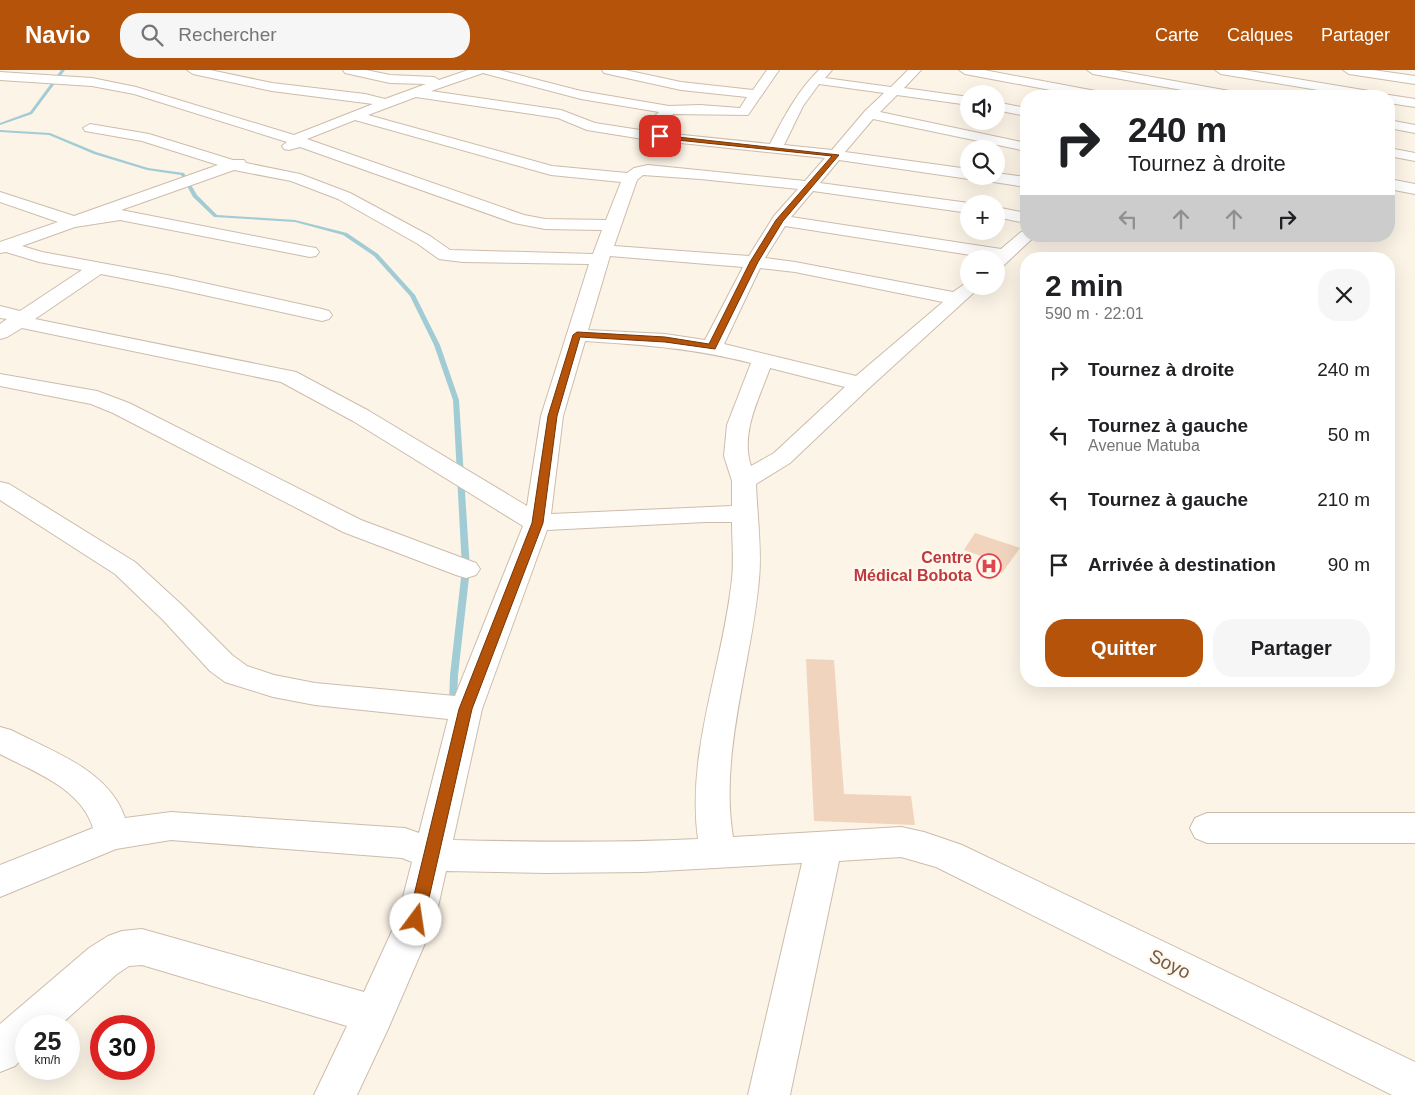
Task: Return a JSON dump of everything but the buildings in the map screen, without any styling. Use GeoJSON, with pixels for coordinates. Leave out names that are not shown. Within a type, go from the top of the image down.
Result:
{"type":"FeatureCollection","features":[{"type":"Feature","properties":{"kind":"street"},"geometry":{"type":"LineString","coordinates":[[193,70],[272,87],[365,98],[385,103]]}},
{"type":"Feature","properties":{"kind":"street"},"geometry":{"type":"LineString","coordinates":[[349,70],[390,79],[444,81]]}},
{"type":"Feature","properties":{"kind":"street"},"geometry":{"type":"LineString","coordinates":[[299,142],[300,137],[304,135],[444,81],[480,70]]}},
{"type":"Feature","properties":{"kind":"street"},"geometry":{"type":"LineString","coordinates":[[485,70],[581,95],[669,110],[700,109],[743,112]]}},
{"type":"Feature","properties":{"kind":"street"},"geometry":{"type":"LineString","coordinates":[[608,70],[680,86],[754,94]]}},
{"type":"Feature","properties":{"kind":"street"},"geometry":{"type":"LineString","coordinates":[[720,143],[773,70]]}},
{"type":"Feature","properties":{"kind":"street"},"geometry":{"type":"LineString","coordinates":[[775,148],[803,96],[815,80],[826,70]]}},
{"type":"Feature","properties":{"kind":"street"},"geometry":{"type":"LineString","coordinates":[[712,347],[754,262],[780,220],[870,114],[915,70]]}},
{"type":"Feature","properties":{"kind":"street"},"geometry":{"type":"LineString","coordinates":[[964,70],[1069,90]]}},
{"type":"Feature","properties":{"kind":"street"},"geometry":{"type":"LineString","coordinates":[[1093,70],[1195,90]]}},
{"type":"Feature","properties":{"kind":"street"},"geometry":{"type":"LineString","coordinates":[[1126,70],[1148,80]]}},
{"type":"Feature","properties":{"kind":"street"},"geometry":{"type":"LineString","coordinates":[[1221,70],[1339,90]]}},
{"type":"Feature","properties":{"kind":"street"},"geometry":{"type":"LineString","coordinates":[[1349,70],[1415,80]]}},
{"type":"Feature","properties":{"kind":"street"},"geometry":{"type":"LineString","coordinates":[[0,76],[92,82],[136,91],[206,111],[531,222],[612,225]]}},
{"type":"Feature","properties":{"kind":"street"},"geometry":{"type":"LineString","coordinates":[[1199,76],[1213,90]]}},
{"type":"Feature","properties":{"kind":"street"},"geometry":{"type":"LineString","coordinates":[[815,80],[960,100]]}},
{"type":"Feature","properties":{"kind":"street"},"geometry":{"type":"LineString","coordinates":[[416,93],[553,113],[592,127],[836,155],[960,173]]}},
{"type":"Feature","properties":{"kind":"street"},"geometry":{"type":"LineString","coordinates":[[1395,100],[1415,103]]}},
{"type":"Feature","properties":{"kind":"street"},"geometry":{"type":"LineString","coordinates":[[1005,108],[1020,111]]}},
{"type":"Feature","properties":{"kind":"street"},"geometry":{"type":"LineString","coordinates":[[643,134],[669,110]]}},
{"type":"Feature","properties":{"kind":"street"},"geometry":{"type":"LineString","coordinates":[[870,114],[1020,146]]}},
{"type":"Feature","properties":{"kind":"street"},"geometry":{"type":"LineString","coordinates":[[356,116],[551,170],[630,178]]}},
{"type":"Feature","properties":{"kind":"street"},"geometry":{"type":"LineString","coordinates":[[1395,125],[1415,129]]}},
{"type":"Feature","properties":{"kind":"street"},"geometry":{"type":"LineString","coordinates":[[90,128],[144,137],[233,165],[295,176],[344,196],[424,240],[445,255],[463,257],[602,254],[754,262],[960,292]]}},
{"type":"Feature","properties":{"kind":"street"},"geometry":{"type":"LineString","coordinates":[[274,151],[299,142]]}},
{"type":"Feature","properties":{"kind":"street"},"geometry":{"type":"LineString","coordinates":[[1395,153],[1415,157]]}},
{"type":"Feature","properties":{"kind":"street"},"geometry":{"type":"LineString","coordinates":[[2,247],[258,156]]}},
{"type":"Feature","properties":{"kind":"street"},"geometry":{"type":"LineString","coordinates":[[335,1095],[374,1015],[416,920],[466,709],[537,523],[552,416],[602,254],[630,178],[639,170],[648,170],[809,186],[960,207]]}},
{"type":"Feature","properties":{"kind":"street"},"geometry":{"type":"LineString","coordinates":[[1005,179],[1020,181]]}},
{"type":"Feature","properties":{"kind":"street"},"geometry":{"type":"LineString","coordinates":[[1395,185],[1415,189]]}},
{"type":"Feature","properties":{"kind":"street"},"geometry":{"type":"LineString","coordinates":[[0,197],[76,222],[103,216],[128,216],[310,252]]}},
{"type":"Feature","properties":{"kind":"street"},"geometry":{"type":"LineString","coordinates":[[1005,214],[1020,217]]}},
{"type":"Feature","properties":{"kind":"street"},"geometry":{"type":"LineString","coordinates":[[780,220],[960,252]]}},
{"type":"Feature","properties":{"kind":"street"},"geometry":{"type":"LineString","coordinates":[[1005,256],[1021,242]]}},
{"type":"Feature","properties":{"kind":"street"},"geometry":{"type":"LineString","coordinates":[[2,247],[39,257],[172,282],[322,315]]}},
{"type":"Feature","properties":{"kind":"street"},"geometry":{"type":"LineString","coordinates":[[0,333],[98,268]]}},
{"type":"Feature","properties":{"kind":"street"},"geometry":{"type":"LineString","coordinates":[[744,481],[782,458],[860,384],[963,295]]}},
{"type":"Feature","properties":{"kind":"street"},"geometry":{"type":"LineString","coordinates":[[0,312],[22,317]]}},
{"type":"Feature","properties":{"kind":"street"},"geometry":{"type":"LineString","coordinates":[[22,317],[22,321],[30,324],[288,377],[361,416],[537,523],[705,514],[745,514]]}},
{"type":"Feature","properties":{"kind":"street"},"geometry":{"type":"LineString","coordinates":[[577,335],[665,340],[712,347],[860,384]]}},
{"type":"Feature","properties":{"kind":"street"},"geometry":{"type":"LineString","coordinates":[[718,853],[712,813],[716,756],[746,578],[744,481],[736,456],[738,425],[763,360]]}},
{"type":"Feature","properties":{"kind":"street"},"geometry":{"type":"LineString","coordinates":[[0,380],[97,398],[130,412],[352,526],[466,569]]}},
{"type":"Feature","properties":{"kind":"street"},"geometry":{"type":"LineString","coordinates":[[0,489],[125,568],[174,613],[221,663],[236,674],[273,686],[315,694],[466,709]]}},
{"type":"Feature","properties":{"kind":"street"},"geometry":{"type":"LineString","coordinates":[[0,739],[77,779],[106,810],[112,835]]}},
{"type":"Feature","properties":{"kind":"street"},"geometry":{"type":"LineString","coordinates":[[0,881],[112,835],[171,826],[405,843],[432,855]]}},
{"type":"Feature","properties":{"kind":"street"},"geometry":{"type":"LineString","coordinates":[[1207,828],[1415,828]]}},
{"type":"Feature","properties":{"kind":"street","name":"Soyo"},"geometry":{"type":"LineString","coordinates":[[432,855],[643,858],[901,842],[924,847],[948,856],[1415,1084]]}},
{"type":"Feature","properties":{"kind":"street"},"geometry":{"type":"LineString","coordinates":[[770,1095],[776,1054],[824,846]]}},
{"type":"Feature","properties":{"kind":"street"},"geometry":{"type":"LineString","coordinates":[[42,1015],[103,961],[122,949],[142,947],[374,1015]]}},
{"type":"Feature","properties":{"kind":"street"},"geometry":{"type":"LineString","coordinates":[[0,1051],[15,1038]]}},
{"type":"Feature","properties":{"kind":"waterway"},"geometry":{"type":"LineString","coordinates":[[0,124],[31,113],[63,70]]}},
{"type":"Feature","properties":{"kind":"waterway"},"geometry":{"type":"LineString","coordinates":[[0,131],[50,134],[95,153],[148,169],[183,174],[195,196],[216,216],[295,221],[345,234],[376,255],[412,295],[437,345],[456,400],[466,569],[454,675],[453,704]]}},
{"type":"Feature","properties":{"kind":"place","name":"Centre Médical Bobota"},"geometry":{"type":"Point","coordinates":[989,566]}},
{"type":"Feature","properties":{"kind":"route"},"geometry":{"type":"LineString","coordinates":[[416,920],[466,709],[537,523],[552,416],[577,335],[665,340],[712,347],[754,262],[780,220],[836,155],[660,136]]}}]}
